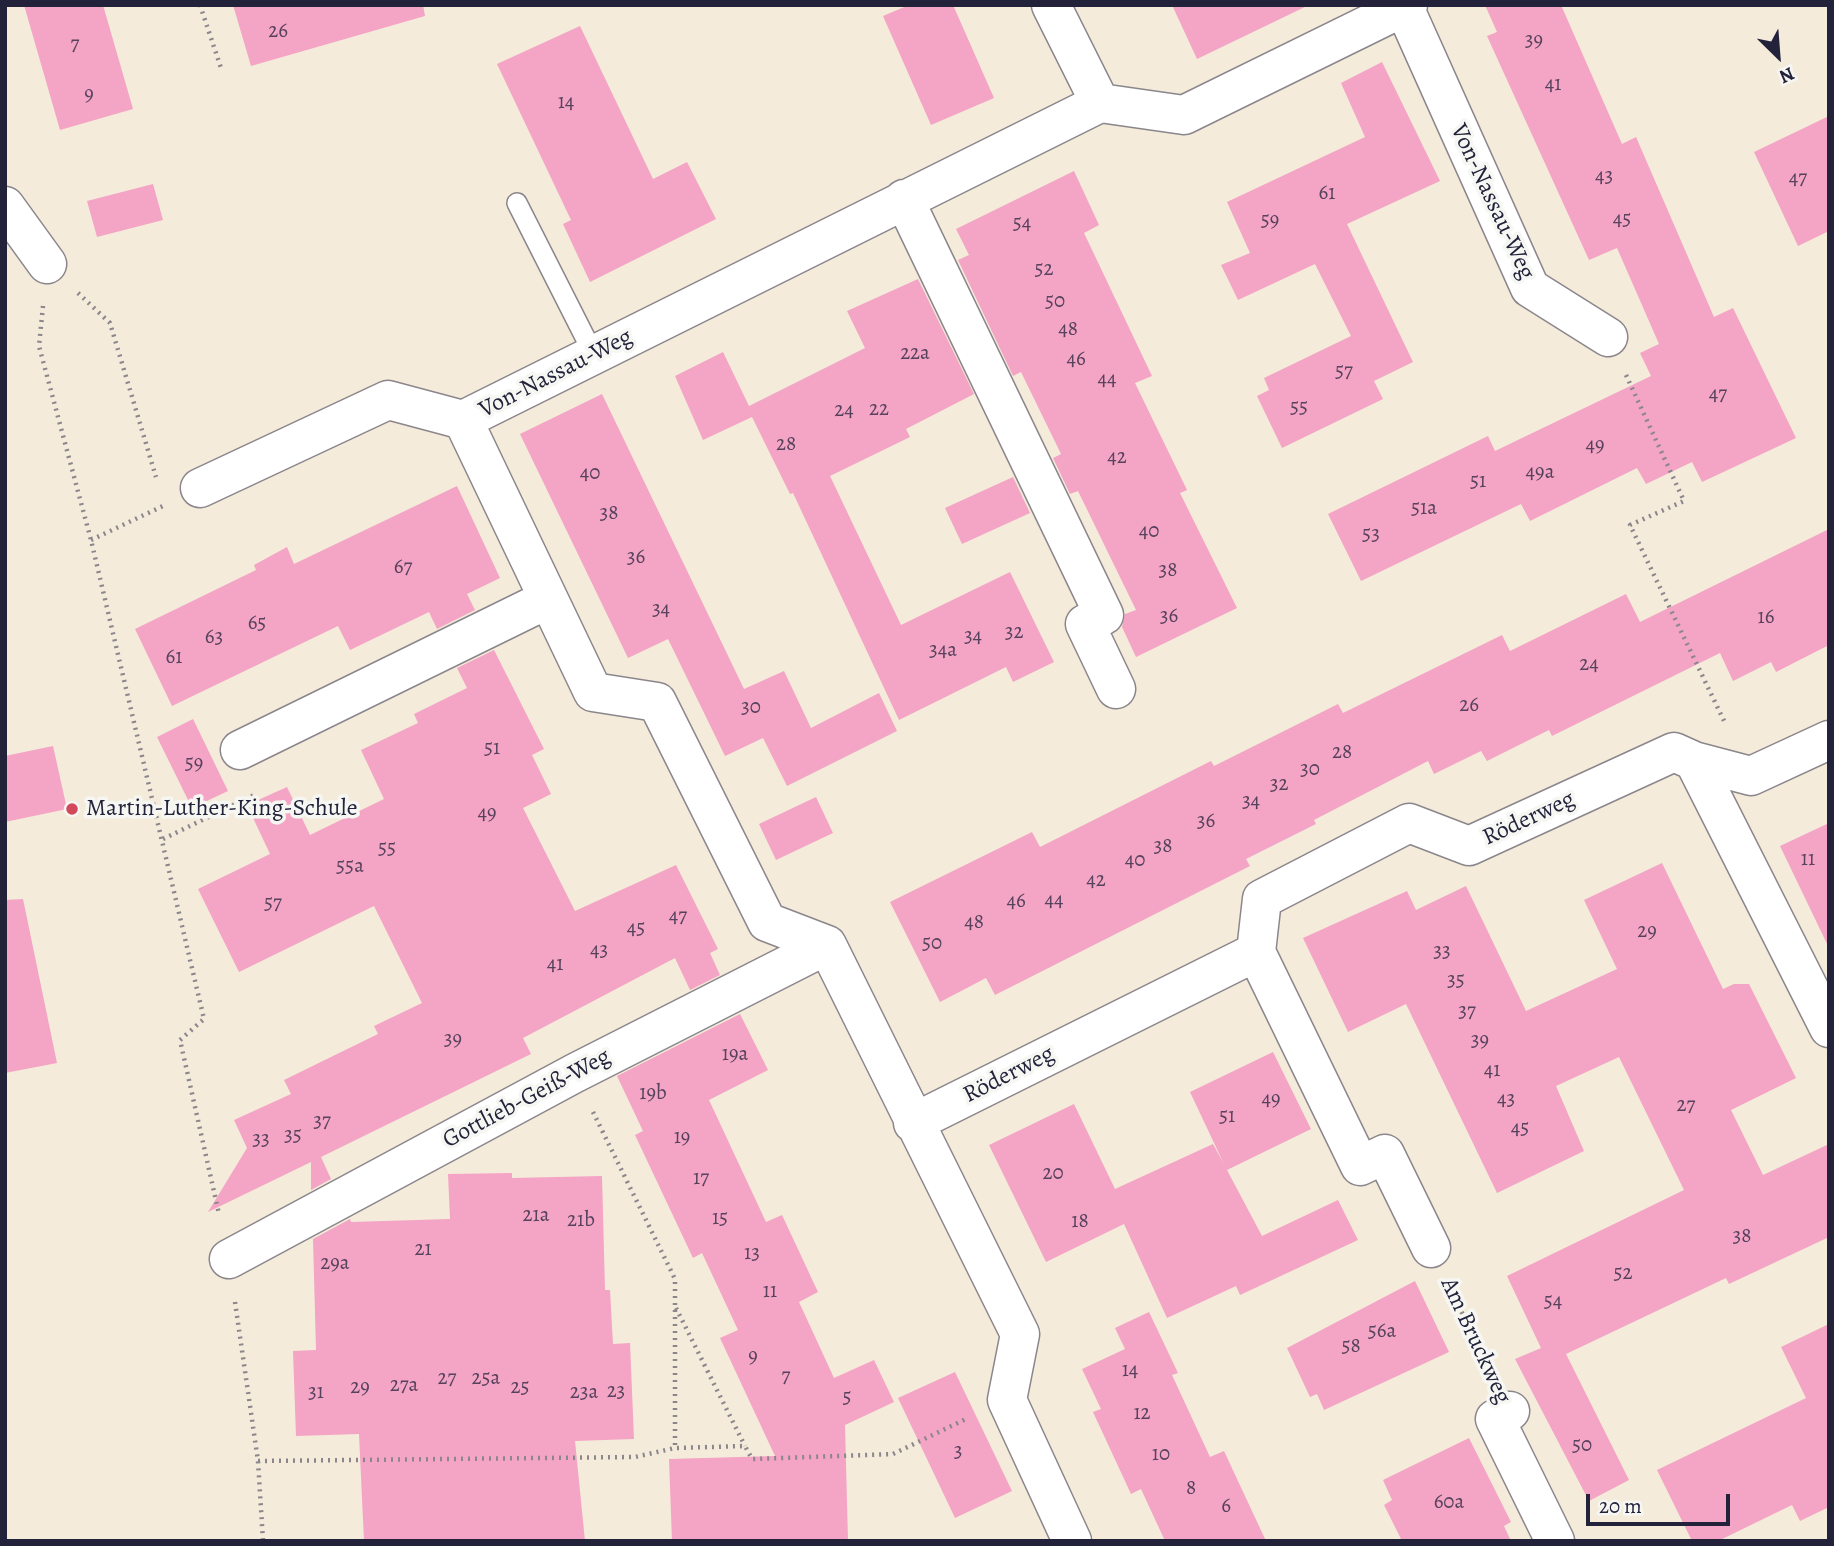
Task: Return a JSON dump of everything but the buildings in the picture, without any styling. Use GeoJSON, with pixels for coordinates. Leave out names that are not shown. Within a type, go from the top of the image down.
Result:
{"type":"FeatureCollection","features":[{"type":"Feature","properties":{"kind":"street"},"geometry":{"type":"LineString","coordinates":[[1051,5],[1100,103]]}},
{"type":"Feature","properties":{"kind":"street","name":"Von-Nassau-Weg"},"geometry":{"type":"LineString","coordinates":[[200,488],[388,400],[463,421],[1100,103],[1184,115],[1406,6],[1530,288],[1608,337]]}},
{"type":"Feature","properties":{"kind":"street"},"geometry":{"type":"LineString","coordinates":[[904,199],[1104,615],[1085,624],[1116,689]]}},
{"type":"Feature","properties":{"kind":"street"},"geometry":{"type":"LineString","coordinates":[[5,206],[47,264]]}},
{"type":"Feature","properties":{"kind":"street"},"geometry":{"type":"LineString","coordinates":[[463,421],[593,692],[657,702],[767,922],[827,945],[1020,1334],[1007,1399],[1072,1541]]}},
{"type":"Feature","properties":{"kind":"street"},"geometry":{"type":"LineString","coordinates":[[240,750],[548,599]]}},
{"type":"Feature","properties":{"kind":"street"},"geometry":{"type":"LineString","coordinates":[[1751,776],[1829,740]]}},
{"type":"Feature","properties":{"kind":"street","name":"Röderweg"},"geometry":{"type":"LineString","coordinates":[[913,1123],[1255,952],[1262,899],[1409,823],[1469,846],[1674,752],[1694,761],[1751,776]]}},
{"type":"Feature","properties":{"kind":"street"},"geometry":{"type":"LineString","coordinates":[[1694,761],[1829,1028]]}},
{"type":"Feature","properties":{"kind":"street","name":"Gottlieb-Geiß-Weg"},"geometry":{"type":"LineString","coordinates":[[229,1259],[575,1073],[827,945]]}},
{"type":"Feature","properties":{"kind":"street"},"geometry":{"type":"LineString","coordinates":[[1255,952],[1360,1166],[1385,1154],[1431,1248]]}},
{"type":"Feature","properties":{"kind":"street","name":"Am Bruckweg"},"geometry":{"type":"LineString","coordinates":[[1510,1411],[1495,1419],[1555,1541]]}},
{"type":"Feature","properties":{"kind":"lane"},"geometry":{"type":"LineString","coordinates":[[517,203],[594,355]]}},
{"type":"Feature","properties":{"kind":"path"},"geometry":{"type":"LineString","coordinates":[[200,5],[222,71]]}},
{"type":"Feature","properties":{"kind":"path"},"geometry":{"type":"LineString","coordinates":[[47,264],[110,323],[157,479]]}},
{"type":"Feature","properties":{"kind":"path"},"geometry":{"type":"LineString","coordinates":[[47,264],[39,346],[91,540],[204,1019],[180,1040],[229,1259],[258,1461],[263,1541]]}},
{"type":"Feature","properties":{"kind":"path"},"geometry":{"type":"LineString","coordinates":[[1608,337],[1684,501],[1630,525],[1751,776]]}},
{"type":"Feature","properties":{"kind":"path"},"geometry":{"type":"LineString","coordinates":[[91,540],[165,505],[161,492]]}},
{"type":"Feature","properties":{"kind":"path"},"geometry":{"type":"LineString","coordinates":[[163,839],[260,792],[240,750]]}},
{"type":"Feature","properties":{"kind":"path"},"geometry":{"type":"LineString","coordinates":[[575,1073],[675,1279],[675,1448]]}},
{"type":"Feature","properties":{"kind":"path","name":"Am Bruckweg"},"geometry":{"type":"LineString","coordinates":[[1431,1248],[1510,1411]]}},
{"type":"Feature","properties":{"kind":"path"},"geometry":{"type":"LineString","coordinates":[[676,1307],[751,1458],[892,1454],[1007,1399]]}},
{"type":"Feature","properties":{"kind":"path"},"geometry":{"type":"LineString","coordinates":[[258,1461],[635,1457],[675,1448],[745,1446]]}},
{"type":"Feature","properties":{"kind":"place","name":"Martin-Luther-King-Schule"},"geometry":{"type":"Point","coordinates":[72,809]}}]}
